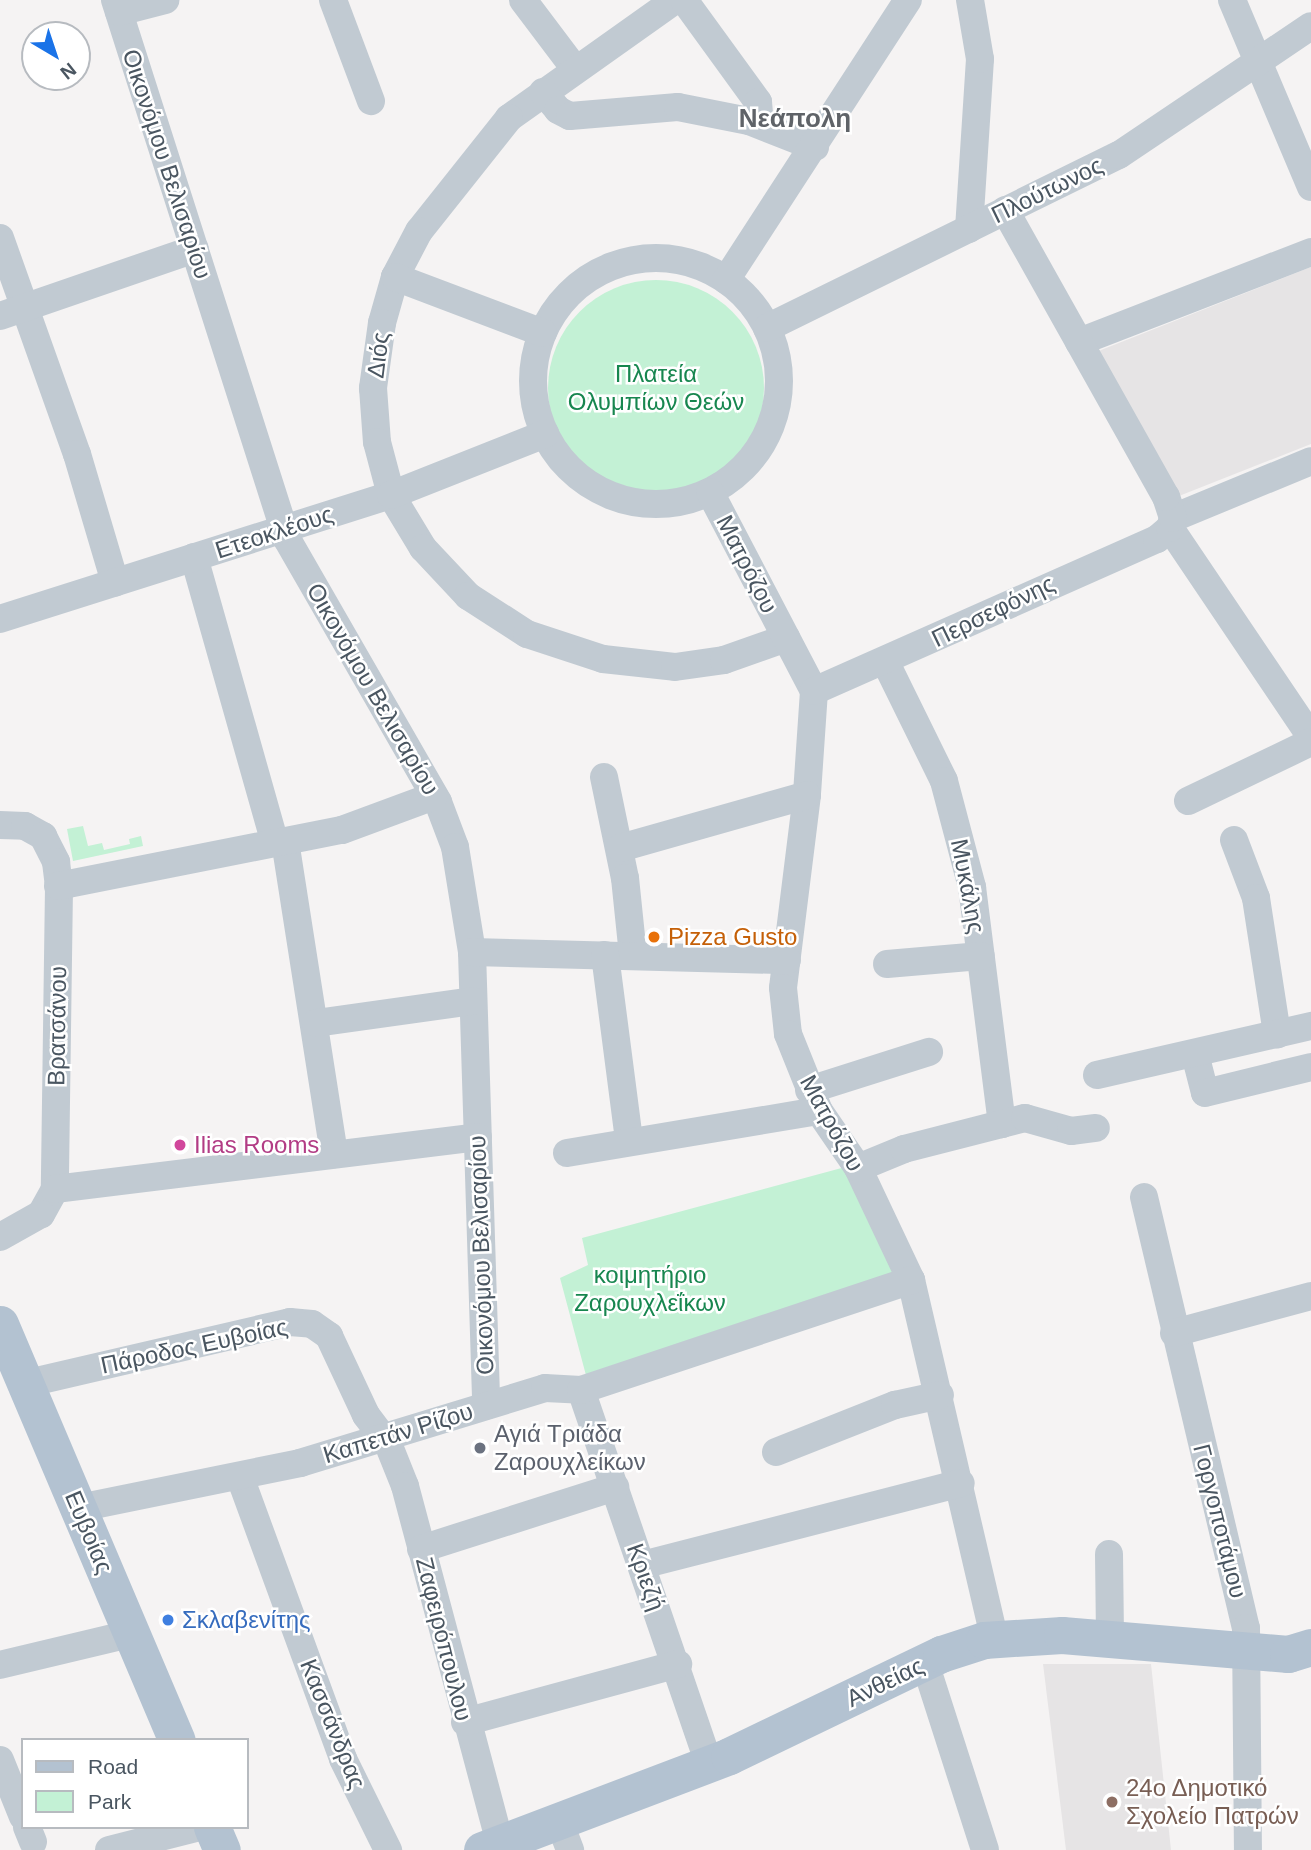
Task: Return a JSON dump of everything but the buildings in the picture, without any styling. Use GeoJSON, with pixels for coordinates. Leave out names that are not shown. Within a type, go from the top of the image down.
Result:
{"type":"FeatureCollection","features":[{"type":"Feature","properties":{"kind":"main road","name":"Ευβοίας"},"geometry":{"type":"LineString","coordinates":[[2,1335],[176,1738]]}},
{"type":"Feature","properties":{"kind":"main road","name":"Ανθείας"},"geometry":{"type":"LineString","coordinates":[[491,1847],[564,1835],[709,1763],[925,1663],[994,1638],[1110,1638],[1288,1654],[1311,1647]]}},
{"type":"Feature","properties":{"kind":"main road"},"geometry":{"type":"LineString","coordinates":[[213,1829],[222,1850]]}},
{"type":"Feature","properties":{"kind":"street"},"geometry":{"type":"LineString","coordinates":[[117,6],[165,0]]}},
{"type":"Feature","properties":{"kind":"street"},"geometry":{"type":"LineString","coordinates":[[333,0],[371,101]]}},
{"type":"Feature","properties":{"kind":"street"},"geometry":{"type":"LineString","coordinates":[[523,0],[575,69]]}},
{"type":"Feature","properties":{"kind":"street","name":"Διός"},"geometry":{"type":"LineString","coordinates":[[675,0],[509,118],[472,159],[419,232],[395,277],[382,323],[373,398],[377,442],[391,495],[423,548],[468,597],[509,625],[559,648],[620,662],[675,667],[724,660],[786,638]]}},
{"type":"Feature","properties":{"kind":"street"},"geometry":{"type":"LineString","coordinates":[[684,0],[758,102],[761,124]]}},
{"type":"Feature","properties":{"kind":"street"},"geometry":{"type":"LineString","coordinates":[[726,280],[815,147],[908,0]]}},
{"type":"Feature","properties":{"kind":"street"},"geometry":{"type":"LineString","coordinates":[[1232,0],[1311,187]]}},
{"type":"Feature","properties":{"kind":"street"},"geometry":{"type":"LineString","coordinates":[[969,229],[980,59],[980,2]]}},
{"type":"Feature","properties":{"kind":"street","name":"Οικονόμου Βελισαρίου"},"geometry":{"type":"LineString","coordinates":[[117,6],[283,529],[434,796],[455,847],[472,952],[485,1406]]}},
{"type":"Feature","properties":{"kind":"street","name":"Πλούτωνος"},"geometry":{"type":"LineString","coordinates":[[767,328],[1119,155],[1311,26]]}},
{"type":"Feature","properties":{"kind":"street"},"geometry":{"type":"LineString","coordinates":[[543,92],[570,116],[678,107],[761,124],[815,147]]}},
{"type":"Feature","properties":{"kind":"street"},"geometry":{"type":"LineString","coordinates":[[1005,210],[1167,497],[1172,523],[1311,740],[1188,801]]}},
{"type":"Feature","properties":{"kind":"street"},"geometry":{"type":"LineString","coordinates":[[1,238],[27,306],[115,582]]}},
{"type":"Feature","properties":{"kind":"street"},"geometry":{"type":"LineString","coordinates":[[0,316],[195,249]]}},
{"type":"Feature","properties":{"kind":"street"},"geometry":{"type":"LineString","coordinates":[[1079,342],[1311,252]]}},
{"type":"Feature","properties":{"kind":"street"},"geometry":{"type":"LineString","coordinates":[[635,260],[682,261],[726,280],[750,301],[767,328],[779,371],[774,416],[750,460],[710,492],[667,504],[623,500],[583,480],[545,434],[533,384],[543,333],[571,293],[612,267],[635,260]]}},
{"type":"Feature","properties":{"kind":"street"},"geometry":{"type":"LineString","coordinates":[[395,277],[543,333]]}},
{"type":"Feature","properties":{"kind":"street","name":"Ετεοκλέους"},"geometry":{"type":"LineString","coordinates":[[0,619],[391,495],[545,434]]}},
{"type":"Feature","properties":{"kind":"street","name":"Περσεφόνης"},"geometry":{"type":"LineString","coordinates":[[814,691],[886,663],[1051,583],[1157,539],[1172,523],[1311,461]]}},
{"type":"Feature","properties":{"kind":"street","name":"Ματρόζου"},"geometry":{"type":"LineString","coordinates":[[710,492],[814,691],[807,795],[783,988],[788,1034],[814,1100],[858,1168],[911,1280],[961,1483],[994,1638]]}},
{"type":"Feature","properties":{"kind":"street"},"geometry":{"type":"LineString","coordinates":[[194,557],[280,842],[316,1023],[334,1154]]}},
{"type":"Feature","properties":{"kind":"street","name":"Μυκάλης"},"geometry":{"type":"LineString","coordinates":[[886,663],[944,781],[972,887],[1002,1124]]}},
{"type":"Feature","properties":{"kind":"street"},"geometry":{"type":"LineString","coordinates":[[604,777],[620,848],[633,956]]}},
{"type":"Feature","properties":{"kind":"street"},"geometry":{"type":"LineString","coordinates":[[620,848],[807,795]]}},
{"type":"Feature","properties":{"kind":"street"},"geometry":{"type":"LineString","coordinates":[[58,886],[365,824],[434,796]]}},
{"type":"Feature","properties":{"kind":"street","name":"Βρατσάνου"},"geometry":{"type":"LineString","coordinates":[[0,825],[25,826],[43,836],[56,862],[55,1189]]}},
{"type":"Feature","properties":{"kind":"street"},"geometry":{"type":"LineString","coordinates":[[1234,840],[1255,893],[1277,1034]]}},
{"type":"Feature","properties":{"kind":"street"},"geometry":{"type":"LineString","coordinates":[[472,952],[787,960]]}},
{"type":"Feature","properties":{"kind":"street"},"geometry":{"type":"LineString","coordinates":[[605,955],[629,1140]]}},
{"type":"Feature","properties":{"kind":"street"},"geometry":{"type":"LineString","coordinates":[[887,964],[981,956]]}},
{"type":"Feature","properties":{"kind":"street"},"geometry":{"type":"LineString","coordinates":[[316,1023],[472,1000]]}},
{"type":"Feature","properties":{"kind":"street"},"geometry":{"type":"LineString","coordinates":[[1097,1076],[1311,1026]]}},
{"type":"Feature","properties":{"kind":"street"},"geometry":{"type":"LineString","coordinates":[[567,1153],[814,1100],[929,1052]]}},
{"type":"Feature","properties":{"kind":"street"},"geometry":{"type":"LineString","coordinates":[[1195,1054],[1205,1093],[1311,1067]]}},
{"type":"Feature","properties":{"kind":"street"},"geometry":{"type":"LineString","coordinates":[[858,1168],[904,1149],[1025,1118],[1071,1131],[1096,1128]]}},
{"type":"Feature","properties":{"kind":"street"},"geometry":{"type":"LineString","coordinates":[[0,1237],[41,1214],[55,1189],[478,1138]]}},
{"type":"Feature","properties":{"kind":"street","name":"Γοργοποτάμου"},"geometry":{"type":"LineString","coordinates":[[1144,1197],[1249,1652],[1244,1811],[1248,1850]]}},
{"type":"Feature","properties":{"kind":"street","name":"Καπετάν Ρίζου"},"geometry":{"type":"LineString","coordinates":[[79,1508],[240,1477],[383,1438],[545,1388],[581,1390],[911,1280]]}},
{"type":"Feature","properties":{"kind":"street"},"geometry":{"type":"LineString","coordinates":[[1174,1333],[1310,1300]]}},
{"type":"Feature","properties":{"kind":"street","name":"Πάροδος Ευβοίας"},"geometry":{"type":"LineString","coordinates":[[24,1384],[290,1322],[312,1324],[329,1336],[340,1354],[366,1415],[383,1438]]}},
{"type":"Feature","properties":{"kind":"street","name":"Κριεζή"},"geometry":{"type":"LineString","coordinates":[[581,1390],[678,1664],[709,1763]]}},
{"type":"Feature","properties":{"kind":"street"},"geometry":{"type":"LineString","coordinates":[[776,1451],[895,1405],[940,1395]]}},
{"type":"Feature","properties":{"kind":"street","name":"Ζαφειρόπουλου"},"geometry":{"type":"LineString","coordinates":[[383,1438],[405,1486],[465,1722],[491,1847]]}},
{"type":"Feature","properties":{"kind":"street","name":"Κασσάνδρας"},"geometry":{"type":"LineString","coordinates":[[240,1477],[343,1759],[388,1850]]}},
{"type":"Feature","properties":{"kind":"street"},"geometry":{"type":"LineString","coordinates":[[642,1565],[961,1483]]}},
{"type":"Feature","properties":{"kind":"street"},"geometry":{"type":"LineString","coordinates":[[421,1549],[615,1487]]}},
{"type":"Feature","properties":{"kind":"street"},"geometry":{"type":"LineString","coordinates":[[1109,1554],[1110,1638]]}},
{"type":"Feature","properties":{"kind":"street"},"geometry":{"type":"LineString","coordinates":[[0,1665],[133,1633]]}},
{"type":"Feature","properties":{"kind":"street"},"geometry":{"type":"LineString","coordinates":[[925,1663],[985,1850]]}},
{"type":"Feature","properties":{"kind":"street"},"geometry":{"type":"LineString","coordinates":[[465,1722],[678,1664]]}},
{"type":"Feature","properties":{"kind":"street"},"geometry":{"type":"LineString","coordinates":[[0,1760],[6,1791],[21,1818]]}},
{"type":"Feature","properties":{"kind":"street"},"geometry":{"type":"LineString","coordinates":[[109,1850],[192,1829]]}},
{"type":"Feature","properties":{"kind":"shaded area"},"geometry":{"type":"Polygon","coordinates":[[[1311,267],[1311,444],[1179,496],[1096,352],[1311,267]]]}},
{"type":"Feature","properties":{"kind":"shaded area","name":"24ο Δημοτικό Σχολείο Πατρών"},"geometry":{"type":"Polygon","coordinates":[[[1043,1664],[1151,1664],[1171,1850],[1066,1850],[1043,1664]]]}},
{"type":"Feature","properties":{"kind":"green space","name":"Πλατεία Ολυμπίων Θεών"},"geometry":{"type":"Polygon","coordinates":[[[656,280],[697,288],[716,298],[732,312],[746,328],[756,347],[764,388],[756,429],[746,448],[732,464],[716,478],[697,488],[656,496],[615,488],[596,478],[580,464],[566,448],[556,429],[548,388],[556,347],[566,328],[580,312],[596,298],[615,288],[656,280]]]}},
{"type":"Feature","properties":{"kind":"green space"},"geometry":{"type":"Polygon","coordinates":[[[83,826],[88,846],[102,843],[104,850],[130,844],[129,839],[141,836],[143,846],[73,861],[67,829],[83,826]]]}},
{"type":"Feature","properties":{"kind":"green space","name":"κοιμητήριο Ζαρουχλεΐκων"},"geometry":{"type":"Polygon","coordinates":[[[849,1166],[899,1271],[587,1379],[560,1278],[588,1265],[582,1238],[849,1166]]]}},
{"type":"Feature","properties":{"kind":"place","name":"Pizza Gusto"},"geometry":{"type":"Point","coordinates":[654,937]}},
{"type":"Feature","properties":{"kind":"place","name":"Ilias Rooms"},"geometry":{"type":"Point","coordinates":[180,1145]}},
{"type":"Feature","properties":{"kind":"place","name":"Αγιά Τριάδα Ζαρουχλείκων"},"geometry":{"type":"Point","coordinates":[480,1448]}},
{"type":"Feature","properties":{"kind":"place","name":"Σκλαβενίτης"},"geometry":{"type":"Point","coordinates":[168,1620]}},
{"type":"Feature","properties":{"kind":"place","name":"24ο Δημοτικό Σχολείο Πατρών"},"geometry":{"type":"Point","coordinates":[1112,1802]}},
{"type":"Feature","properties":{"kind":"district","name":"Νεάπολη"},"geometry":{"type":"Point","coordinates":[795,119]}}]}
